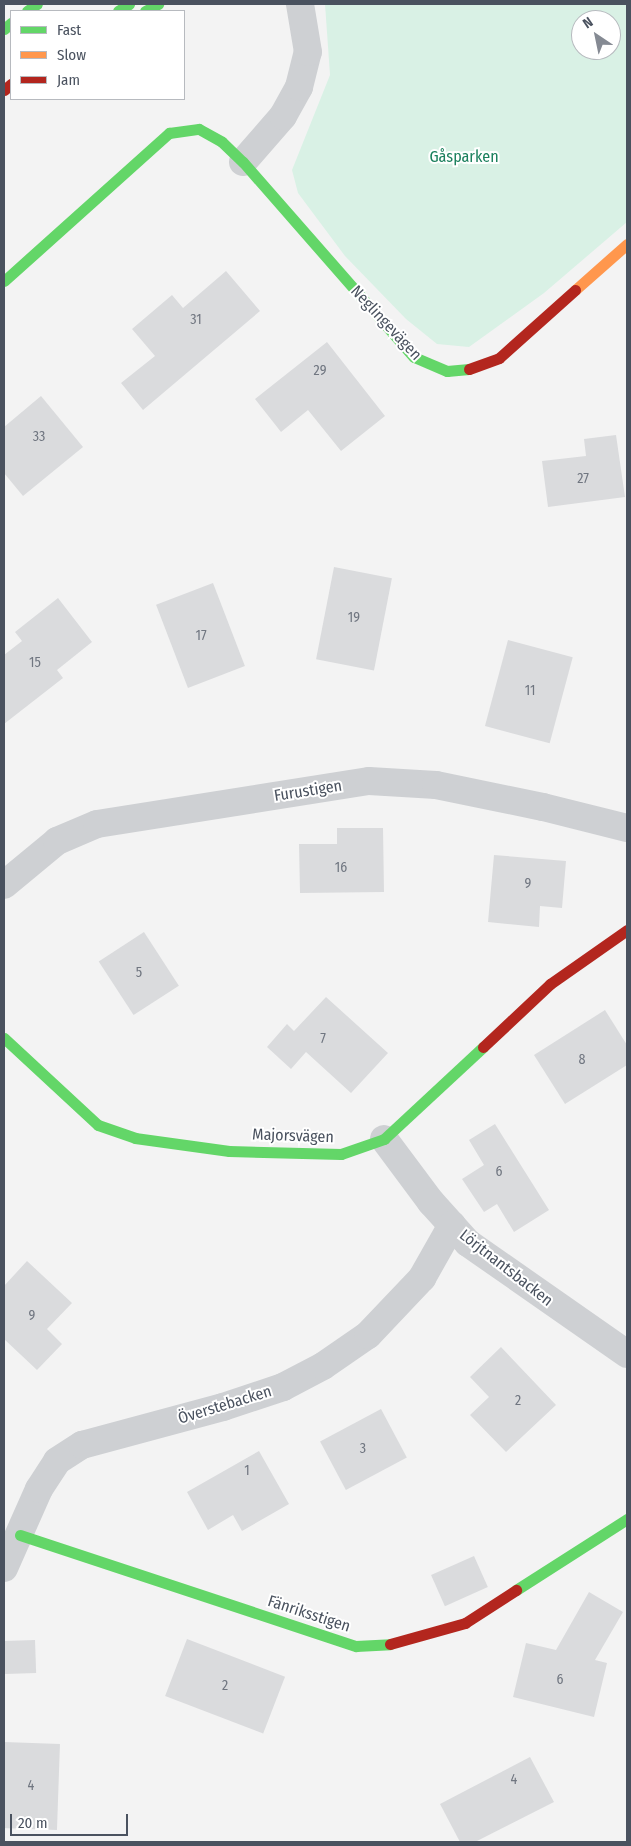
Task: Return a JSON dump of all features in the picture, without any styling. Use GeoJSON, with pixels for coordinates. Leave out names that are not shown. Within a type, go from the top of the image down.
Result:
{"type":"FeatureCollection","features":[{"type":"Feature","properties":{"kind":"street"},"geometry":{"type":"LineString","coordinates":[[243,162],[283,116],[299,87],[308,52],[300,4]]}},
{"type":"Feature","properties":{"kind":"street","name":"Neglingevägen"},"geometry":{"type":"LineString","coordinates":[[4,281],[169,133],[200,129],[222,142],[243,162],[414,357],[447,371],[472,369],[499,358],[627,244]]}},
{"type":"Feature","properties":{"kind":"street","name":"Furustigen"},"geometry":{"type":"LineString","coordinates":[[4,885],[57,841],[97,824],[369,781],[436,785],[543,806],[627,828]]}},
{"type":"Feature","properties":{"kind":"street","name":"Majorsvägen"},"geometry":{"type":"LineString","coordinates":[[4,1038],[98,1125],[135,1138],[229,1150],[341,1154],[384,1139],[550,984],[627,930]]}},
{"type":"Feature","properties":{"kind":"street","name":"Lörjtnantsbacken"},"geometry":{"type":"LineString","coordinates":[[384,1139],[468,1243],[627,1354]]}},
{"type":"Feature","properties":{"kind":"street","name":"Överstebacken"},"geometry":{"type":"LineString","coordinates":[[4,1568],[39,1488],[57,1461],[82,1445],[223,1407],[283,1387],[323,1366],[368,1335],[422,1278],[452,1225]]}},
{"type":"Feature","properties":{"kind":"street","name":"Fänriksstigen"},"geometry":{"type":"LineString","coordinates":[[20,1535],[356,1646],[401,1643],[465,1623],[627,1519]]}},
{"type":"Feature","properties":{"kind":"green space","name":"Gåsparken"},"geometry":{"type":"Polygon","coordinates":[[[325,4],[627,4],[627,222],[544,293],[469,347],[437,344],[406,319],[345,256],[298,193],[292,170],[330,75],[325,4]]]}},
{"type":"Feature","properties":{"kind":"building"},"geometry":{"type":"Polygon","coordinates":[[[226,271],[260,311],[143,410],[121,383],[155,356],[132,329],[172,295],[183,308],[226,271]]]}},
{"type":"Feature","properties":{"kind":"building"},"geometry":{"type":"Polygon","coordinates":[[[327,342],[385,416],[341,451],[308,410],[281,432],[255,399],[327,342]]]}},
{"type":"Feature","properties":{"kind":"building"},"geometry":{"type":"Polygon","coordinates":[[[41,396],[83,447],[23,496],[4,473],[4,427],[41,396]]]}},
{"type":"Feature","properties":{"kind":"building"},"geometry":{"type":"Polygon","coordinates":[[[616,435],[625,497],[548,507],[542,461],[586,456],[584,439],[616,435]]]}},
{"type":"Feature","properties":{"kind":"building"},"geometry":{"type":"Polygon","coordinates":[[[334,567],[392,578],[374,671],[316,659],[334,567]]]}},
{"type":"Feature","properties":{"kind":"building"},"geometry":{"type":"Polygon","coordinates":[[[213,583],[245,666],[188,688],[156,605],[213,583]]]}},
{"type":"Feature","properties":{"kind":"building"},"geometry":{"type":"Polygon","coordinates":[[[58,598],[92,642],[57,670],[63,678],[4,724],[4,655],[22,641],[15,632],[58,598]]]}},
{"type":"Feature","properties":{"kind":"building"},"geometry":{"type":"Polygon","coordinates":[[[508,640],[573,657],[550,743],[485,726],[508,640]]]}},
{"type":"Feature","properties":{"kind":"building"},"geometry":{"type":"Polygon","coordinates":[[[337,828],[383,828],[384,892],[300,893],[299,844],[337,844],[337,828]]]}},
{"type":"Feature","properties":{"kind":"building"},"geometry":{"type":"Polygon","coordinates":[[[494,855],[566,861],[562,908],[540,906],[539,927],[488,922],[494,855]]]}},
{"type":"Feature","properties":{"kind":"building"},"geometry":{"type":"Polygon","coordinates":[[[144,932],[179,986],[134,1015],[99,961],[144,932]]]}},
{"type":"Feature","properties":{"kind":"building"},"geometry":{"type":"Polygon","coordinates":[[[326,997],[388,1053],[351,1093],[306,1052],[291,1069],[267,1047],[287,1024],[294,1031],[326,997]]]}},
{"type":"Feature","properties":{"kind":"building"},"geometry":{"type":"Polygon","coordinates":[[[605,1010],[627,1045],[627,1065],[565,1104],[534,1055],[605,1010]]]}},
{"type":"Feature","properties":{"kind":"building"},"geometry":{"type":"Polygon","coordinates":[[[495,1124],[549,1210],[514,1232],[497,1204],[484,1212],[462,1179],[484,1165],[469,1140],[495,1124]]]}},
{"type":"Feature","properties":{"kind":"building"},"geometry":{"type":"Polygon","coordinates":[[[27,1261],[72,1303],[47,1329],[62,1344],[37,1370],[4,1339],[4,1286],[27,1261]]]}},
{"type":"Feature","properties":{"kind":"building"},"geometry":{"type":"Polygon","coordinates":[[[501,1347],[556,1405],[506,1452],[470,1415],[489,1397],[470,1377],[501,1347]]]}},
{"type":"Feature","properties":{"kind":"building"},"geometry":{"type":"Polygon","coordinates":[[[381,1409],[407,1458],[346,1490],[320,1441],[381,1409]]]}},
{"type":"Feature","properties":{"kind":"building"},"geometry":{"type":"Polygon","coordinates":[[[259,1451],[289,1504],[242,1531],[233,1515],[208,1530],[187,1492],[259,1451]]]}},
{"type":"Feature","properties":{"kind":"building"},"geometry":{"type":"Polygon","coordinates":[[[474,1556],[488,1587],[445,1606],[431,1575],[474,1556]]]}},
{"type":"Feature","properties":{"kind":"building"},"geometry":{"type":"Polygon","coordinates":[[[589,1592],[623,1612],[595,1660],[607,1663],[594,1717],[513,1697],[526,1643],[556,1650],[589,1592]]]}},
{"type":"Feature","properties":{"kind":"building"},"geometry":{"type":"Polygon","coordinates":[[[187,1639],[285,1677],[263,1734],[165,1696],[187,1639]]]}},
{"type":"Feature","properties":{"kind":"building"},"geometry":{"type":"Polygon","coordinates":[[[35,1640],[36,1673],[5,1674],[4,1641],[35,1640]]]}},
{"type":"Feature","properties":{"kind":"building"},"geometry":{"type":"Polygon","coordinates":[[[4,1742],[60,1744],[57,1830],[4,1828],[4,1742]]]}},
{"type":"Feature","properties":{"kind":"building"},"geometry":{"type":"Polygon","coordinates":[[[530,1757],[554,1802],[475,1842],[460,1842],[440,1804],[530,1757]]]}},
{"type":"Feature","properties":{"kind":"traffic: fast"},"geometry":{"type":"LineString","coordinates":[[28,10],[37,4]]}},
{"type":"Feature","properties":{"kind":"traffic: fast"},"geometry":{"type":"LineString","coordinates":[[120,10],[129,4]]}},
{"type":"Feature","properties":{"kind":"traffic: fast"},"geometry":{"type":"LineString","coordinates":[[147,10],[158,4]]}},
{"type":"Feature","properties":{"kind":"traffic: fast"},"geometry":{"type":"LineString","coordinates":[[4,29],[10,24]]}},
{"type":"Feature","properties":{"kind":"traffic: fast"},"geometry":{"type":"LineString","coordinates":[[4,281],[169,133],[199,129],[222,142],[243,162],[414,357],[447,371],[469,369]]}},
{"type":"Feature","properties":{"kind":"traffic: fast"},"geometry":{"type":"LineString","coordinates":[[4,1038],[98,1125],[135,1138],[229,1151],[341,1154],[384,1139],[483,1047]]}},
{"type":"Feature","properties":{"kind":"traffic: fast"},"geometry":{"type":"LineString","coordinates":[[516,1590],[627,1519]]}},
{"type":"Feature","properties":{"kind":"traffic: fast"},"geometry":{"type":"LineString","coordinates":[[20,1535],[356,1646],[390,1644]]}},
{"type":"Feature","properties":{"kind":"traffic: slow"},"geometry":{"type":"LineString","coordinates":[[575,290],[627,244]]}},
{"type":"Feature","properties":{"kind":"traffic: jam"},"geometry":{"type":"LineString","coordinates":[[4,90],[10,85]]}},
{"type":"Feature","properties":{"kind":"traffic: jam"},"geometry":{"type":"LineString","coordinates":[[469,369],[499,358],[575,290]]}},
{"type":"Feature","properties":{"kind":"traffic: jam"},"geometry":{"type":"LineString","coordinates":[[483,1047],[550,984],[627,930]]}},
{"type":"Feature","properties":{"kind":"traffic: jam"},"geometry":{"type":"LineString","coordinates":[[390,1644],[465,1623],[516,1590]]}}]}
